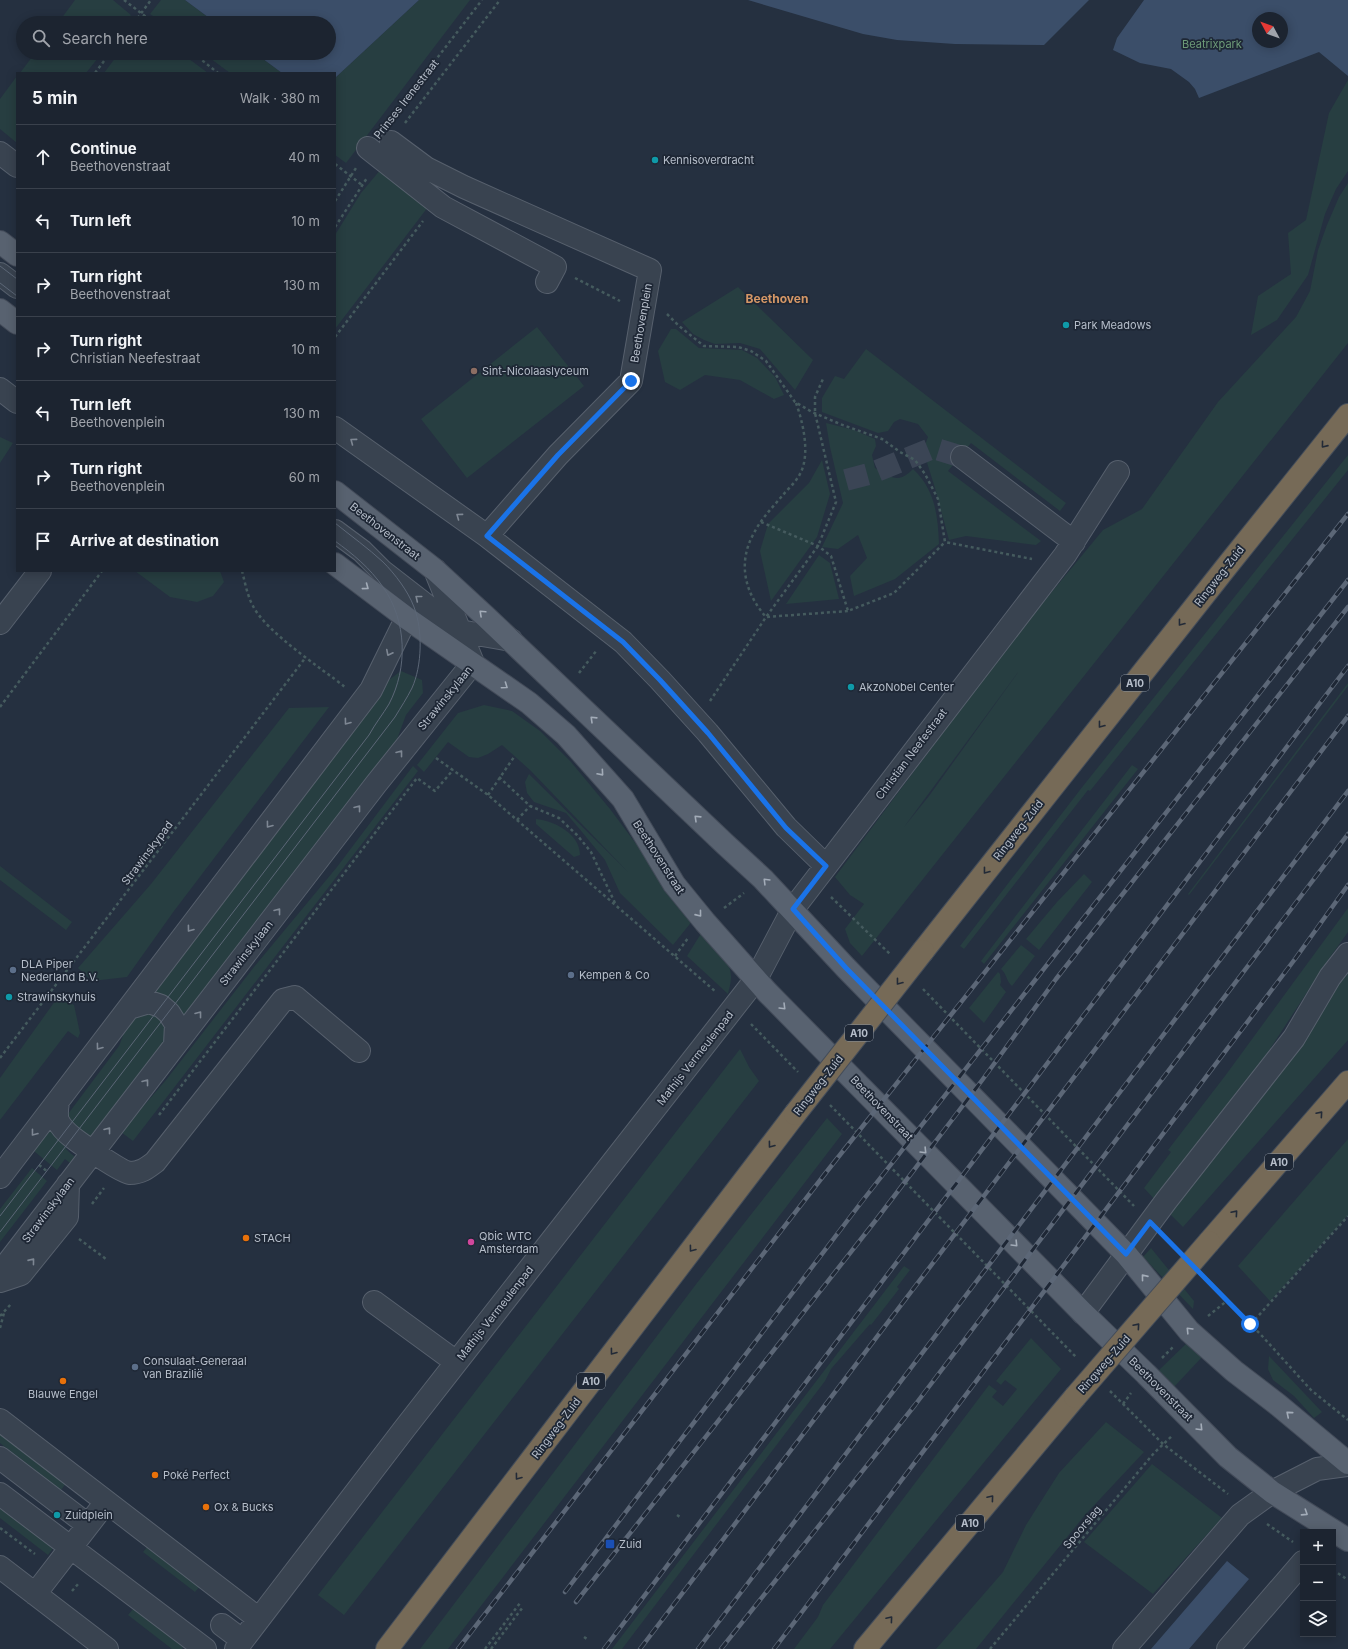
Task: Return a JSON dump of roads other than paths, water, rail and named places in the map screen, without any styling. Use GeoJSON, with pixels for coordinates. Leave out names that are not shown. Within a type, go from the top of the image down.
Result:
{"type":"FeatureCollection","features":[{"type":"Feature","properties":{"kind":"highway","name":"Ringweg-Zuid"},"geometry":{"type":"LineString","coordinates":[[387,1649],[795,1114],[1226,566],[1348,415]]}},
{"type":"Feature","properties":{"kind":"highway","name":"Ringweg-Zuid"},"geometry":{"type":"LineString","coordinates":[[865,1649],[1075,1397],[1348,1082]]}},
{"type":"Feature","properties":{"kind":"main road"},"geometry":{"type":"LineString","coordinates":[[0,242],[16,254]]}},
{"type":"Feature","properties":{"kind":"main road"},"geometry":{"type":"LineString","coordinates":[[0,310],[16,322]]}},
{"type":"Feature","properties":{"kind":"main road","name":"Beethovenstraat"},"geometry":{"type":"LineString","coordinates":[[336,493],[434,570],[763,878],[846,968],[1126,1254],[1189,1330],[1234,1371],[1277,1404],[1348,1464]]}},
{"type":"Feature","properties":{"kind":"main road","name":"Beethovenstraat"},"geometry":{"type":"LineString","coordinates":[[336,565],[408,619],[529,703],[566,735],[590,760],[623,799],[674,884],[705,922],[756,979],[1083,1312],[1228,1457],[1272,1492],[1328,1529]]}},
{"type":"Feature","properties":{"kind":"street","name":"Beethovenplein"},"geometry":{"type":"LineString","coordinates":[[487,536],[558,455],[631,381],[650,270],[464,187],[426,168],[380,149],[443,207],[555,267],[547,282]]}},
{"type":"Feature","properties":{"kind":"street"},"geometry":{"type":"LineString","coordinates":[[0,153],[16,165]]}},
{"type":"Feature","properties":{"kind":"street"},"geometry":{"type":"LineString","coordinates":[[0,274],[16,286]]}},
{"type":"Feature","properties":{"kind":"street"},"geometry":{"type":"LineString","coordinates":[[0,389],[16,401]]}},
{"type":"Feature","properties":{"kind":"street"},"geometry":{"type":"LineString","coordinates":[[336,429],[487,536],[623,642],[697,721],[786,828],[826,866]]}},
{"type":"Feature","properties":{"kind":"street"},"geometry":{"type":"LineString","coordinates":[[962,457],[1074,542]]}},
{"type":"Feature","properties":{"kind":"street","name":"Christian Neefestraat"},"geometry":{"type":"LineString","coordinates":[[793,909],[1074,542],[1118,472]]}},
{"type":"Feature","properties":{"kind":"street"},"geometry":{"type":"LineString","coordinates":[[336,532],[362,551],[382,571],[459,631]]}},
{"type":"Feature","properties":{"kind":"street","name":"Beethovenstraat"},"geometry":{"type":"LineString","coordinates":[[434,570],[459,631]]}},
{"type":"Feature","properties":{"kind":"street"},"geometry":{"type":"LineString","coordinates":[[382,571],[397,595],[408,619]]}},
{"type":"Feature","properties":{"kind":"street"},"geometry":{"type":"LineString","coordinates":[[0,623],[39,572]]}},
{"type":"Feature","properties":{"kind":"street"},"geometry":{"type":"LineString","coordinates":[[408,619],[459,631],[510,640]]}},
{"type":"Feature","properties":{"kind":"street"},"geometry":{"type":"LineString","coordinates":[[0,1177],[371,690],[401,629],[408,619]]}},
{"type":"Feature","properties":{"kind":"street","name":"Strawinskylaan"},"geometry":{"type":"LineString","coordinates":[[0,1273],[380,779],[473,663],[459,631]]}},
{"type":"Feature","properties":{"kind":"street","name":"Mathijs Vermeulenpad"},"geometry":{"type":"LineString","coordinates":[[262,1614],[456,1362],[756,979],[793,909]]}},
{"type":"Feature","properties":{"kind":"street"},"geometry":{"type":"LineString","coordinates":[[1083,1312],[1150,1222],[1294,1038],[1330,977],[1348,954]]}},
{"type":"Feature","properties":{"kind":"street"},"geometry":{"type":"LineString","coordinates":[[58,1102],[58,1121],[65,1131],[118,1169],[128,1173],[137,1172],[145,1170],[155,1162],[283,1000],[294,997],[359,1051]]}},
{"type":"Feature","properties":{"kind":"street"},"geometry":{"type":"LineString","coordinates":[[129,1008],[149,1002],[161,1006],[169,1013],[176,1024],[175,1045]]}},
{"type":"Feature","properties":{"kind":"street"},"geometry":{"type":"LineString","coordinates":[[0,1281],[21,1274],[67,1217],[68,1184]]}},
{"type":"Feature","properties":{"kind":"street"},"geometry":{"type":"LineString","coordinates":[[374,1302],[456,1362]]}},
{"type":"Feature","properties":{"kind":"street"},"geometry":{"type":"LineString","coordinates":[[0,1420],[106,1502],[262,1614],[239,1645],[222,1625]]}},
{"type":"Feature","properties":{"kind":"street"},"geometry":{"type":"LineString","coordinates":[[0,1458],[88,1524]]}},
{"type":"Feature","properties":{"kind":"street"},"geometry":{"type":"LineString","coordinates":[[1124,1649],[1240,1515],[1272,1492],[1317,1469],[1348,1464]]}},
{"type":"Feature","properties":{"kind":"street"},"geometry":{"type":"LineString","coordinates":[[0,1494],[205,1649]]}},
{"type":"Feature","properties":{"kind":"street"},"geometry":{"type":"LineString","coordinates":[[35,1594],[106,1502]]}},
{"type":"Feature","properties":{"kind":"street"},"geometry":{"type":"LineString","coordinates":[[1228,1649],[1300,1553]]}},
{"type":"Feature","properties":{"kind":"street"},"geometry":{"type":"LineString","coordinates":[[0,1567],[107,1649]]}},
{"type":"Feature","properties":{"kind":"water"},"geometry":{"type":"Polygon","coordinates":[[[185,0],[419,0],[336,77],[336,72],[281,72],[264,60],[336,60],[336,16],[207,16],[185,0]]]}},
{"type":"Feature","properties":{"kind":"water"},"geometry":{"type":"Polygon","coordinates":[[[748,0],[1089,0],[1044,45],[955,44],[897,40],[863,34],[748,0]]]}},
{"type":"Feature","properties":{"kind":"water"},"geometry":{"type":"Polygon","coordinates":[[[1144,0],[1348,0],[1348,76],[1319,52],[1199,98],[1195,89],[1189,82],[1171,69],[1140,63],[1113,50],[1117,38],[1144,0]]]}},
{"type":"Feature","properties":{"kind":"water"},"geometry":{"type":"Polygon","coordinates":[[[1227,1561],[1249,1579],[1189,1649],[1151,1649],[1227,1561]]]}},
{"type":"Feature","properties":{"kind":"tunnel"},"geometry":{"type":"LineString","coordinates":[[846,480],[872,473],[933,448],[962,457]]}},
{"type":"Feature","properties":{"kind":"tram line"},"geometry":{"type":"LineString","coordinates":[[0,266],[16,278]]}},
{"type":"Feature","properties":{"kind":"tram line"},"geometry":{"type":"LineString","coordinates":[[0,283],[16,295]]}},
{"type":"Feature","properties":{"kind":"tram line"},"geometry":{"type":"LineString","coordinates":[[0,1232],[395,717],[412,688],[418,669],[420,648],[419,626],[414,607],[401,583],[383,562],[336,524]]}},
{"type":"Feature","properties":{"kind":"tram line"},"geometry":{"type":"LineString","coordinates":[[0,1216],[369,735],[389,704],[395,690],[402,660],[402,645],[397,615],[391,600],[373,574],[355,556],[336,542]]}},
{"type":"Feature","properties":{"kind":"railway"},"geometry":{"type":"LineString","coordinates":[[458,1649],[828,1170],[1348,514]]}},
{"type":"Feature","properties":{"kind":"railway"},"geometry":{"type":"LineString","coordinates":[[565,1592],[860,1204],[1348,580]]}},
{"type":"Feature","properties":{"kind":"railway"},"geometry":{"type":"LineString","coordinates":[[576,1602],[876,1220],[983,1079],[1056,979],[1348,607]]}},
{"type":"Feature","properties":{"kind":"railway"},"geometry":{"type":"LineString","coordinates":[[604,1649],[1348,666]]}},
{"type":"Feature","properties":{"kind":"railway"},"geometry":{"type":"LineString","coordinates":[[640,1649],[1348,716]]}},
{"type":"Feature","properties":{"kind":"railway"},"geometry":{"type":"LineString","coordinates":[[698,1649],[1348,791]]}},
{"type":"Feature","properties":{"kind":"railway"},"geometry":{"type":"LineString","coordinates":[[721,1649],[915,1405],[1348,834]]}},
{"type":"Feature","properties":{"kind":"railway"},"geometry":{"type":"LineString","coordinates":[[774,1649],[1295,959],[1348,885]]}},
{"type":"Feature","properties":{"kind":"place","name":"Kennisoverdracht"},"geometry":{"type":"Point","coordinates":[655,160]}},
{"type":"Feature","properties":{"kind":"place","name":"Park Meadows"},"geometry":{"type":"Point","coordinates":[1066,325]}},
{"type":"Feature","properties":{"kind":"place","name":"Sint-Nicolaaslyceum"},"geometry":{"type":"Point","coordinates":[474,371]}},
{"type":"Feature","properties":{"kind":"place","name":"AkzoNobel Center"},"geometry":{"type":"Point","coordinates":[851,687]}},
{"type":"Feature","properties":{"kind":"place","name":"DLA Piper Nederland B.V."},"geometry":{"type":"Point","coordinates":[13,970]}},
{"type":"Feature","properties":{"kind":"place","name":"Kempen & Co"},"geometry":{"type":"Point","coordinates":[571,975]}},
{"type":"Feature","properties":{"kind":"place","name":"Strawinskyhuis"},"geometry":{"type":"Point","coordinates":[9,997]}},
{"type":"Feature","properties":{"kind":"place","name":"STACH"},"geometry":{"type":"Point","coordinates":[246,1238]}},
{"type":"Feature","properties":{"kind":"place","name":"Qbic WTC Amsterdam"},"geometry":{"type":"Point","coordinates":[471,1242]}},
{"type":"Feature","properties":{"kind":"place","name":"Consulaat-Generaal van Brazilië"},"geometry":{"type":"Point","coordinates":[135,1367]}},
{"type":"Feature","properties":{"kind":"place","name":"Blauwe Engel"},"geometry":{"type":"Point","coordinates":[63,1381]}},
{"type":"Feature","properties":{"kind":"place","name":"Poké Perfect"},"geometry":{"type":"Point","coordinates":[155,1475]}},
{"type":"Feature","properties":{"kind":"place","name":"Ox & Bucks"},"geometry":{"type":"Point","coordinates":[206,1507]}},
{"type":"Feature","properties":{"kind":"place","name":"Zuidplein"},"geometry":{"type":"Point","coordinates":[57,1515]}},
{"type":"Feature","properties":{"kind":"place","name":"Zuid"},"geometry":{"type":"Point","coordinates":[610,1544]}},
{"type":"Feature","properties":{"kind":"district","name":"Beethoven"},"geometry":{"type":"Point","coordinates":[777,299]}},
{"type":"Feature","properties":{"kind":"park label","name":"Beatrixpark"},"geometry":{"type":"Point","coordinates":[1212,44]}}]}
